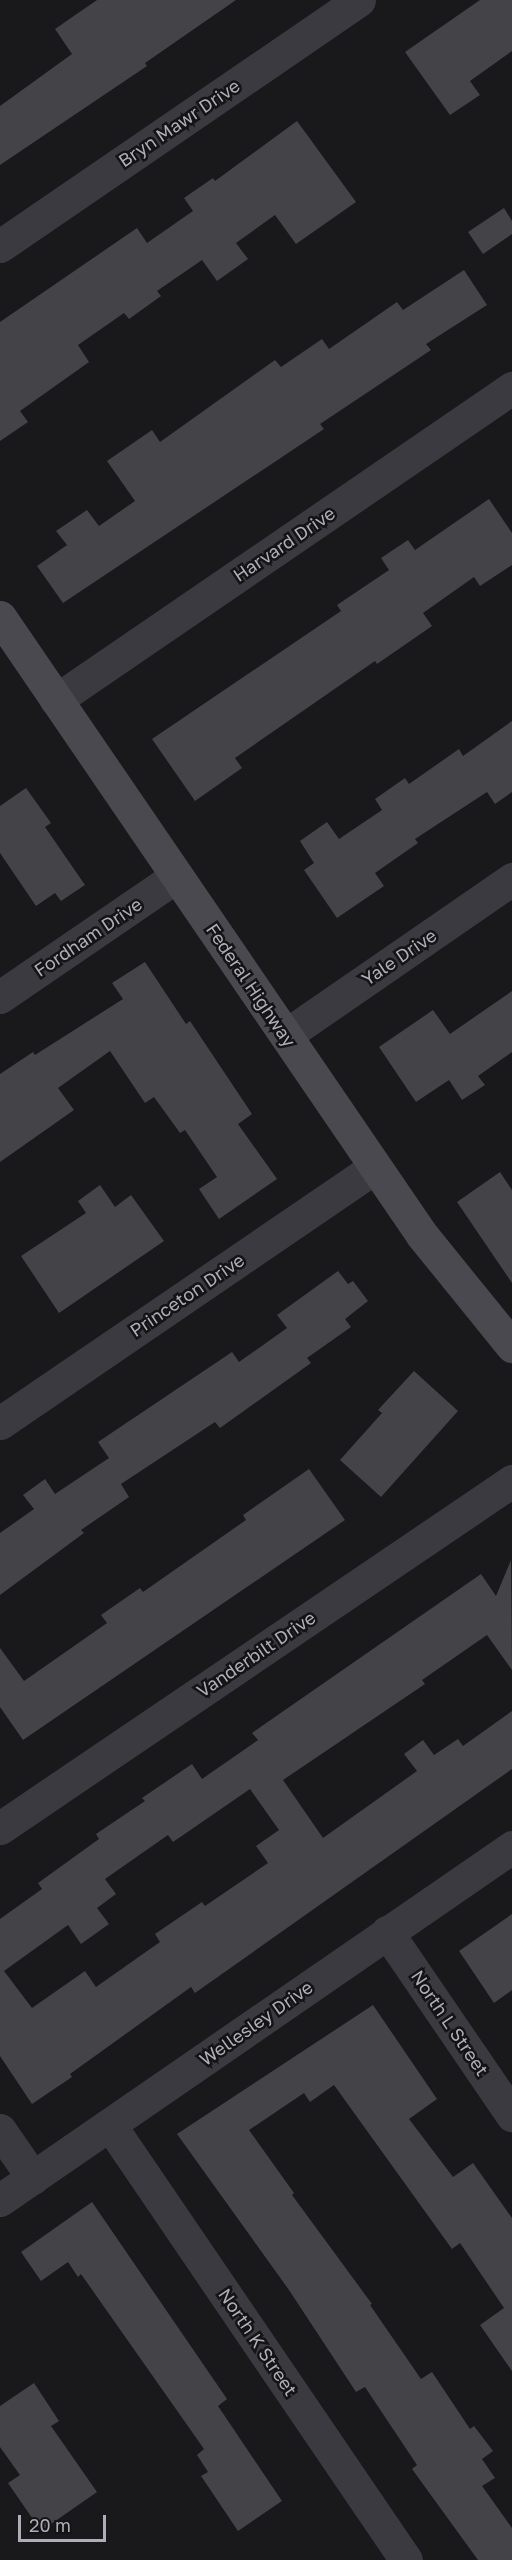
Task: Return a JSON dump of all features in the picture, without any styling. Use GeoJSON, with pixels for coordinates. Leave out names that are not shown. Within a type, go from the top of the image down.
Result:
{"type":"FeatureCollection","features":[{"type":"Feature","properties":{"kind":"main road","name":"Federal Highway"},"geometry":{"type":"LineString","coordinates":[[0,617],[422,1235],[512,1346]]}},
{"type":"Feature","properties":{"kind":"street","name":"Bryn Mawr Drive"},"geometry":{"type":"LineString","coordinates":[[0,246],[359,0]]}},
{"type":"Feature","properties":{"kind":"street","name":"Harvard Drive"},"geometry":{"type":"LineString","coordinates":[[56,700],[512,388]]}},
{"type":"Feature","properties":{"kind":"street","name":"Fordham Drive"},"geometry":{"type":"LineString","coordinates":[[0,997],[177,876]]}},
{"type":"Feature","properties":{"kind":"street","name":"Yale Drive"},"geometry":{"type":"LineString","coordinates":[[286,1035],[512,879]]}},
{"type":"Feature","properties":{"kind":"street","name":"Princeton Drive"},"geometry":{"type":"LineString","coordinates":[[0,1423],[375,1167]]}},
{"type":"Feature","properties":{"kind":"street","name":"Vanderbilt Drive"},"geometry":{"type":"LineString","coordinates":[[0,1828],[512,1480]]}},
{"type":"Feature","properties":{"kind":"street","name":"Wellesley Drive"},"geometry":{"type":"LineString","coordinates":[[0,2200],[512,1847]]}},
{"type":"Feature","properties":{"kind":"street","name":"North L Street"},"geometry":{"type":"LineString","coordinates":[[387,1932],[512,2115]]}},
{"type":"Feature","properties":{"kind":"street","name":"North K Street"},"geometry":{"type":"LineString","coordinates":[[110,2125],[406,2560]]}},
{"type":"Feature","properties":{"kind":"street"},"geometry":{"type":"LineString","coordinates":[[0,2130],[33,2178]]}},
{"type":"Feature","properties":{"kind":"building"},"geometry":{"type":"Polygon","coordinates":[[[97,0],[236,0],[145,63],[147,66],[0,165],[0,106],[72,54],[55,29],[97,0]]]}},
{"type":"Feature","properties":{"kind":"building"},"geometry":{"type":"Polygon","coordinates":[[[480,0],[512,0],[512,51],[470,81],[480,95],[450,115],[405,52],[480,0]]]}},
{"type":"Feature","properties":{"kind":"building"},"geometry":{"type":"Polygon","coordinates":[[[297,121],[356,202],[296,244],[275,215],[236,243],[248,259],[217,281],[202,260],[157,291],[161,296],[129,319],[124,313],[78,345],[89,362],[20,411],[28,422],[0,441],[0,322],[137,228],[147,243],[193,211],[184,198],[213,178],[215,181],[297,121]]]}},
{"type":"Feature","properties":{"kind":"building"},"geometry":{"type":"Polygon","coordinates":[[[504,208],[512,221],[512,234],[483,254],[468,232],[504,208]]]}},
{"type":"Feature","properties":{"kind":"building"},"geometry":{"type":"Polygon","coordinates":[[[464,270],[487,305],[426,344],[431,350],[320,424],[324,429],[63,603],[37,566],[67,545],[56,531],[87,510],[99,526],[135,501],[107,461],[152,430],[160,442],[275,360],[281,367],[322,339],[329,349],[397,302],[403,310],[464,270]]]}},
{"type":"Feature","properties":{"kind":"building"},"geometry":{"type":"Polygon","coordinates":[[[489,499],[512,533],[512,565],[480,586],[474,577],[423,613],[432,626],[377,664],[375,661],[235,758],[242,768],[195,801],[152,739],[341,611],[337,605],[389,570],[381,558],[408,540],[415,550],[489,499]]]}},
{"type":"Feature","properties":{"kind":"building"},"geometry":{"type":"Polygon","coordinates":[[[512,721],[512,792],[495,804],[487,792],[415,839],[418,843],[375,873],[384,886],[337,918],[304,870],[314,863],[300,841],[327,822],[339,839],[382,810],[375,799],[405,778],[409,784],[459,749],[463,756],[512,721]]]}},
{"type":"Feature","properties":{"kind":"building"},"geometry":{"type":"Polygon","coordinates":[[[26,788],[51,823],[45,827],[85,885],[61,901],[55,893],[36,906],[0,853],[0,806],[26,788]]]}},
{"type":"Feature","properties":{"kind":"building"},"geometry":{"type":"Polygon","coordinates":[[[145,962],[186,1024],[190,1021],[252,1114],[238,1124],[277,1179],[219,1219],[199,1189],[217,1177],[185,1130],[180,1133],[154,1097],[145,1103],[110,1051],[58,1088],[74,1110],[0,1162],[0,1074],[33,1052],[35,1055],[123,999],[112,983],[145,962]]]}},
{"type":"Feature","properties":{"kind":"building"},"geometry":{"type":"Polygon","coordinates":[[[512,991],[512,1052],[478,1076],[485,1085],[462,1100],[449,1080],[416,1102],[379,1047],[433,1010],[450,1034],[512,991]]]}},
{"type":"Feature","properties":{"kind":"building"},"geometry":{"type":"Polygon","coordinates":[[[500,1172],[512,1190],[512,1283],[457,1202],[500,1172]]]}},
{"type":"Feature","properties":{"kind":"building"},"geometry":{"type":"Polygon","coordinates":[[[100,1185],[115,1207],[131,1195],[164,1241],[59,1313],[21,1256],[86,1213],[78,1201],[100,1185]]]}},
{"type":"Feature","properties":{"kind":"building"},"geometry":{"type":"Polygon","coordinates":[[[338,1271],[348,1284],[353,1281],[368,1301],[345,1319],[351,1327],[307,1358],[311,1363],[220,1428],[215,1422],[121,1484],[129,1497],[81,1530],[84,1533],[0,1595],[0,1533],[34,1509],[23,1495],[45,1479],[55,1494],[109,1458],[98,1442],[232,1352],[239,1362],[287,1328],[277,1315],[338,1271]]]}},
{"type":"Feature","properties":{"kind":"building"},"geometry":{"type":"Polygon","coordinates":[[[414,1371],[458,1411],[381,1497],[340,1460],[382,1413],[378,1410],[414,1371]]]}},
{"type":"Feature","properties":{"kind":"building"},"geometry":{"type":"Polygon","coordinates":[[[309,1469],[345,1520],[23,1740],[0,1707],[0,1648],[24,1681],[107,1623],[101,1615],[140,1588],[143,1592],[246,1520],[243,1515],[309,1469]]]}},
{"type":"Feature","properties":{"kind":"building"},"geometry":{"type":"Polygon","coordinates":[[[511,1560],[512,1670],[487,1635],[422,1680],[425,1684],[283,1780],[323,1838],[417,1771],[404,1754],[423,1740],[434,1755],[458,1739],[463,1746],[512,1711],[512,1769],[195,1993],[191,1987],[70,2074],[72,2077],[32,2104],[0,2056],[0,1919],[42,1889],[38,1883],[99,1839],[96,1834],[145,1801],[142,1798],[192,1764],[202,1779],[258,1740],[252,1733],[481,1574],[496,1596],[511,1560]],[[250,1789],[173,1842],[168,1835],[105,1879],[116,1894],[97,1908],[109,1924],[81,1944],[68,1925],[4,1971],[32,2008],[85,1971],[96,1987],[160,1942],[155,1934],[202,1902],[205,1906],[268,1863],[256,1846],[279,1830],[250,1789]]]}},
{"type":"Feature","properties":{"kind":"building"},"geometry":{"type":"Polygon","coordinates":[[[512,1914],[512,1990],[494,2003],[459,1951],[512,1914]]]}},
{"type":"Feature","properties":{"kind":"building"},"geometry":{"type":"Polygon","coordinates":[[[373,2005],[437,2099],[409,2119],[453,2177],[473,2163],[512,2218],[512,2371],[480,2325],[504,2308],[460,2243],[452,2249],[334,2085],[310,2102],[304,2093],[249,2130],[294,2193],[292,2195],[372,2304],[370,2305],[421,2379],[432,2372],[470,2429],[474,2426],[493,2451],[482,2459],[495,2478],[482,2486],[512,2528],[512,2560],[478,2560],[412,2469],[417,2465],[365,2387],[356,2392],[289,2290],[177,2134],[373,2005]]]}},
{"type":"Feature","properties":{"kind":"building"},"geometry":{"type":"Polygon","coordinates":[[[92,2202],[227,2399],[218,2406],[282,2501],[238,2531],[201,2476],[208,2472],[197,2455],[204,2449],[81,2274],[78,2277],[68,2262],[41,2281],[21,2252],[92,2202]]]}},
{"type":"Feature","properties":{"kind":"building"},"geometry":{"type":"Polygon","coordinates":[[[34,2383],[59,2421],[51,2426],[97,2492],[41,2531],[8,2483],[20,2475],[0,2447],[0,2406],[34,2383]]]}}]}
